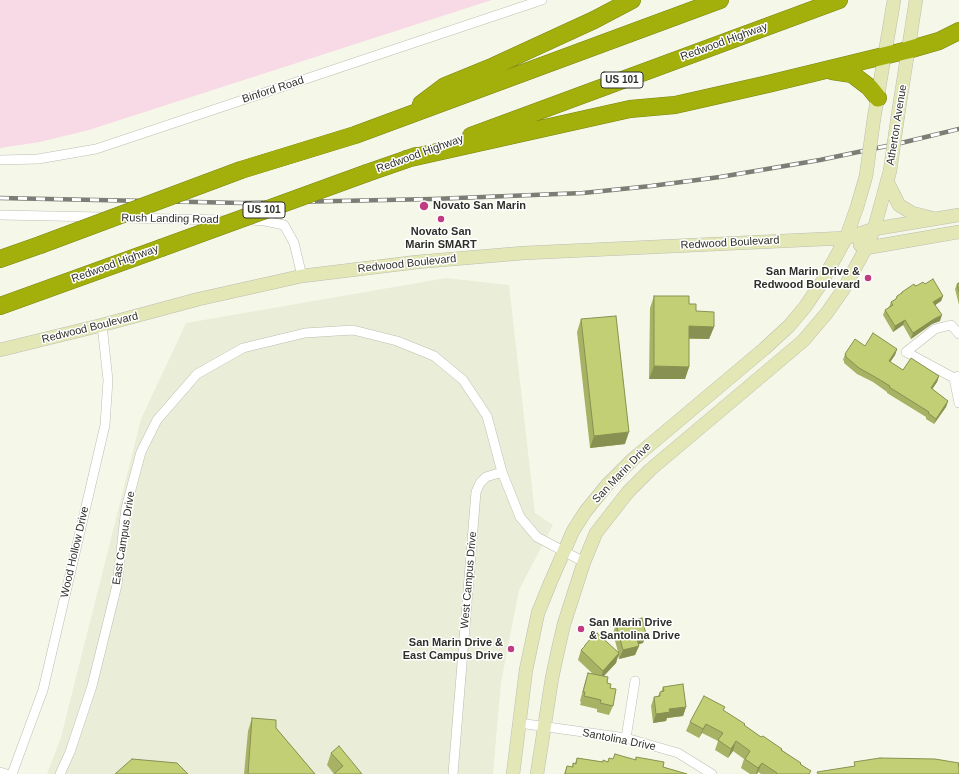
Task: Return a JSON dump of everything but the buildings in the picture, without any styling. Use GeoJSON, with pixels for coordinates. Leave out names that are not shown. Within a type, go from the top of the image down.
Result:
{"type":"FeatureCollection","features":[{"type":"Feature","properties":{"kind":"highway"},"geometry":{"type":"LineString","coordinates":[[407,115],[445,86],[501,63],[594,20],[632,0]]}},
{"type":"Feature","properties":{"kind":"highway"},"geometry":{"type":"LineString","coordinates":[[0,259],[241,170],[355,135],[720,0]]}},
{"type":"Feature","properties":{"kind":"highway","name":"Redwood Highway"},"geometry":{"type":"LineString","coordinates":[[0,306],[839,0]]}},
{"type":"Feature","properties":{"kind":"highway"},"geometry":{"type":"LineString","coordinates":[[406,159],[630,109],[676,105],[823,71],[939,41],[959,31]]}},
{"type":"Feature","properties":{"kind":"highway"},"geometry":{"type":"LineString","coordinates":[[823,71],[852,74],[869,87],[878,98]]}},
{"type":"Feature","properties":{"kind":"main road","name":"Atherton Avenue"},"geometry":{"type":"LineString","coordinates":[[866,248],[874,229],[888,176],[916,2]]}},
{"type":"Feature","properties":{"kind":"main road","name":"Atherton Avenue"},"geometry":{"type":"LineString","coordinates":[[846,238],[866,176],[884,55],[893,6]]}},
{"type":"Feature","properties":{"kind":"main road"},"geometry":{"type":"LineString","coordinates":[[888,176],[899,205],[912,213],[938,219]]}},
{"type":"Feature","properties":{"kind":"main road","name":"Redwood Boulevard"},"geometry":{"type":"LineString","coordinates":[[0,350],[199,299],[302,276],[417,262],[524,252],[846,238],[874,229],[959,215]]}},
{"type":"Feature","properties":{"kind":"main road"},"geometry":{"type":"LineString","coordinates":[[866,248],[959,232]]}},
{"type":"Feature","properties":{"kind":"main road","name":"Redwood Boulevard"},"geometry":{"type":"LineString","coordinates":[[846,238],[866,248]]}},
{"type":"Feature","properties":{"kind":"main road","name":"San Marin Drive"},"geometry":{"type":"LineString","coordinates":[[513,774],[526,670],[538,613],[573,531],[585,512],[607,485],[628,464],[654,440],[764,349],[789,326],[806,307],[822,282],[846,238]]}},
{"type":"Feature","properties":{"kind":"main road","name":"San Marin Drive"},"geometry":{"type":"LineString","coordinates":[[537,774],[552,678],[564,624],[584,562],[596,533],[628,492],[650,469],[803,340],[826,314],[843,290],[866,248]]}},
{"type":"Feature","properties":{"kind":"street","name":"Binford Road"},"geometry":{"type":"LineString","coordinates":[[0,160],[38,158],[96,149],[542,0]]}},
{"type":"Feature","properties":{"kind":"street","name":"Rush Landing Road"},"geometry":{"type":"LineString","coordinates":[[0,215],[265,220],[284,224],[294,243],[302,276]]}},
{"type":"Feature","properties":{"kind":"street","name":"Wood Hollow Drive"},"geometry":{"type":"LineString","coordinates":[[12,774],[43,690],[105,425],[108,380],[102,325]]}},
{"type":"Feature","properties":{"kind":"street"},"geometry":{"type":"LineString","coordinates":[[959,334],[951,325],[935,329],[906,352],[956,377],[959,403]]}},
{"type":"Feature","properties":{"kind":"street","name":"East Campus Drive"},"geometry":{"type":"LineString","coordinates":[[60,774],[70,752],[95,670],[117,585],[126,508],[141,452],[157,420],[197,374],[243,348],[305,333],[353,330],[397,341],[434,356],[463,380],[487,416],[502,472],[520,517],[537,537],[584,562]]}},
{"type":"Feature","properties":{"kind":"street","name":"West Campus Drive"},"geometry":{"type":"LineString","coordinates":[[453,774],[476,492],[480,483],[486,477],[502,472]]}},
{"type":"Feature","properties":{"kind":"street"},"geometry":{"type":"LineString","coordinates":[[626,738],[635,681]]}},
{"type":"Feature","properties":{"kind":"street","name":"Santolina Drive"},"geometry":{"type":"LineString","coordinates":[[519,723],[626,738],[678,753],[712,774]]}},
{"type":"Feature","properties":{"kind":"street"},"geometry":{"type":"LineString","coordinates":[[0,772],[6,774]]}},
{"type":"Feature","properties":{"kind":"shaded area"},"geometry":{"type":"Polygon","coordinates":[[[0,0],[492,0],[89,130],[40,142],[0,148],[0,0]]]}},
{"type":"Feature","properties":{"kind":"shaded area"},"geometry":{"type":"Polygon","coordinates":[[[446,278],[509,285],[535,513],[553,525],[519,590],[501,683],[493,774],[47,774],[61,737],[141,419],[186,323],[446,278]]]}},
{"type":"Feature","properties":{"kind":"railway"},"geometry":{"type":"LineString","coordinates":[[0,198],[243,203],[433,199],[583,193],[720,177],[820,160],[959,129]]}},
{"type":"Feature","properties":{"kind":"place","name":"Novato San Marin"},"geometry":{"type":"Point","coordinates":[424,206]}},
{"type":"Feature","properties":{"kind":"place","name":"Novato San Marin SMART"},"geometry":{"type":"Point","coordinates":[441,219]}},
{"type":"Feature","properties":{"kind":"place","name":"San Marin Drive & Redwood Boulevard"},"geometry":{"type":"Point","coordinates":[868,278]}},
{"type":"Feature","properties":{"kind":"place","name":"San Marin Drive & Santolina Drive"},"geometry":{"type":"Point","coordinates":[581,629]}},
{"type":"Feature","properties":{"kind":"place","name":"San Marin Drive & East Campus Drive"},"geometry":{"type":"Point","coordinates":[511,649]}}]}
